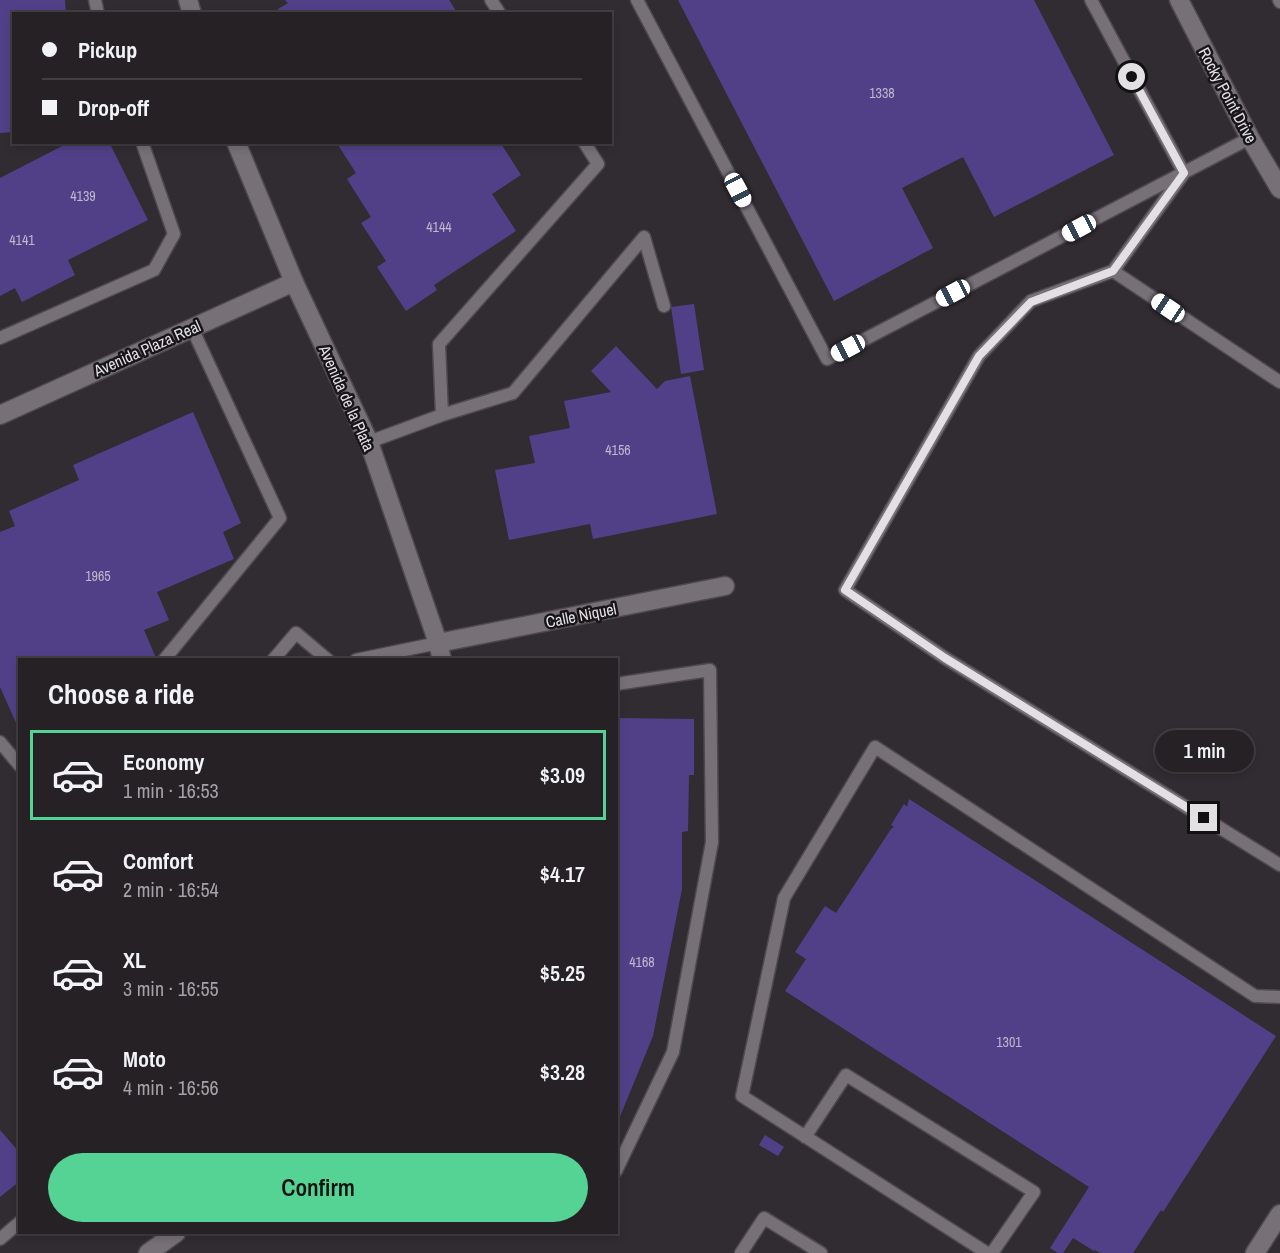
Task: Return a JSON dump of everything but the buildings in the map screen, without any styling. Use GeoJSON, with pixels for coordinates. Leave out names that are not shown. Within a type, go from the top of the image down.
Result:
{"type":"FeatureCollection","features":[{"type":"Feature","properties":{"kind":"street","name":"Rocky Point Drive"},"geometry":{"type":"LineString","coordinates":[[1179,0],[1250,138],[1280,189]]}},
{"type":"Feature","properties":{"kind":"street","name":"Avenida de la Plata"},"geometry":{"type":"LineString","coordinates":[[237,144],[294,282],[369,442],[440,651]]}},
{"type":"Feature","properties":{"kind":"street","name":"Avenida Plaza Real"},"geometry":{"type":"LineString","coordinates":[[0,415],[294,282]]}},
{"type":"Feature","properties":{"kind":"street","name":"Calle Niquel"},"geometry":{"type":"LineString","coordinates":[[440,651],[725,586]]}},
{"type":"Feature","properties":{"kind":"street"},"geometry":{"type":"LineString","coordinates":[[1255,1253],[1280,1214]]}},
{"type":"Feature","properties":{"kind":"street"},"geometry":{"type":"LineString","coordinates":[[148,1253],[175,1234]]}},
{"type":"Feature","properties":{"kind":"lane"},"geometry":{"type":"LineString","coordinates":[[637,0],[827,359],[1250,138]]}},
{"type":"Feature","properties":{"kind":"lane"},"geometry":{"type":"LineString","coordinates":[[1091,0],[1184,173]]}},
{"type":"Feature","properties":{"kind":"lane"},"geometry":{"type":"LineString","coordinates":[[0,338],[154,270],[174,234],[143,144]]}},
{"type":"Feature","properties":{"kind":"lane"},"geometry":{"type":"LineString","coordinates":[[442,416],[439,344],[598,164],[585,144]]}},
{"type":"Feature","properties":{"kind":"lane"},"geometry":{"type":"LineString","coordinates":[[1184,173],[1113,271],[1031,302],[979,356],[845,590],[945,658],[1280,865]]}},
{"type":"Feature","properties":{"kind":"lane"},"geometry":{"type":"LineString","coordinates":[[369,442],[513,393],[644,237],[664,306]]}},
{"type":"Feature","properties":{"kind":"lane"},"geometry":{"type":"LineString","coordinates":[[1113,271],[1280,382]]}},
{"type":"Feature","properties":{"kind":"lane"},"geometry":{"type":"LineString","coordinates":[[166,658],[280,518],[192,328]]}},
{"type":"Feature","properties":{"kind":"lane"},"geometry":{"type":"LineString","coordinates":[[275,658],[296,633],[326,658]]}},
{"type":"Feature","properties":{"kind":"lane"},"geometry":{"type":"LineString","coordinates":[[375,658],[440,651]]}},
{"type":"Feature","properties":{"kind":"lane"},"geometry":{"type":"LineString","coordinates":[[618,684],[710,670],[712,843],[673,1052],[618,1167]]}},
{"type":"Feature","properties":{"kind":"lane"},"geometry":{"type":"LineString","coordinates":[[0,742],[18,764]]}},
{"type":"Feature","properties":{"kind":"lane"},"geometry":{"type":"LineString","coordinates":[[987,1253],[742,1096],[784,898],[875,747],[1255,996],[1280,997]]}},
{"type":"Feature","properties":{"kind":"lane"},"geometry":{"type":"LineString","coordinates":[[805,1137],[846,1076],[1034,1192],[992,1253]]}},
{"type":"Feature","properties":{"kind":"lane"},"geometry":{"type":"LineString","coordinates":[[741,1253],[764,1218],[822,1253]]}},
{"type":"Feature","properties":{"kind":"lane"},"geometry":{"type":"LineString","coordinates":[[0,1239],[18,1224]]}},
{"type":"Feature","properties":{"kind":"route"},"geometry":{"type":"LineString","coordinates":[[1132,77],[1184,173],[1113,271],[1031,302],[979,356],[845,590],[945,658],[1204,818]]}}]}
